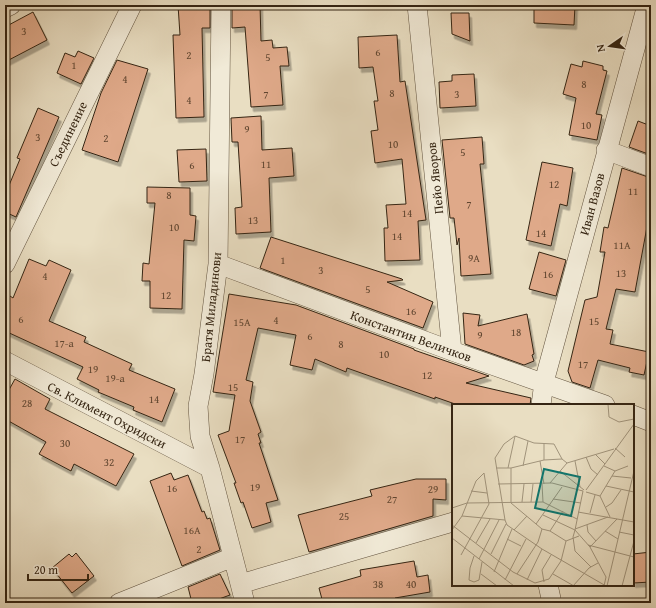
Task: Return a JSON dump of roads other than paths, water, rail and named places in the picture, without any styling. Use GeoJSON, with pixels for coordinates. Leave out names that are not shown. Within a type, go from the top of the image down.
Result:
{"type":"FeatureCollection","features":[{"type":"Feature","properties":{"kind":"street"},"geometry":{"type":"LineString","coordinates":[[5,8],[11,5]]}},
{"type":"Feature","properties":{"kind":"street","name":"Съединение"},"geometry":{"type":"LineString","coordinates":[[5,264],[132,5]]}},
{"type":"Feature","properties":{"kind":"street","name":"Братя Миладинови"},"geometry":{"type":"LineString","coordinates":[[221,5],[218,264],[204,374],[198,406],[200,436],[210,468],[245,603]]}},
{"type":"Feature","properties":{"kind":"street","name":"Пейо Яворов"},"geometry":{"type":"LineString","coordinates":[[417,5],[452,351]]}},
{"type":"Feature","properties":{"kind":"street","name":"Иван Вазов"},"geometry":{"type":"LineString","coordinates":[[541,404],[544,382],[606,150],[647,5]]}},
{"type":"Feature","properties":{"kind":"street"},"geometry":{"type":"LineString","coordinates":[[606,150],[651,167]]}},
{"type":"Feature","properties":{"kind":"street","name":"Константин Величков"},"geometry":{"type":"LineString","coordinates":[[218,264],[452,351],[544,382],[602,404]]}},
{"type":"Feature","properties":{"kind":"street","name":"Св. Климент Охридски"},"geometry":{"type":"LineString","coordinates":[[5,361],[210,468]]}},
{"type":"Feature","properties":{"kind":"street"},"geometry":{"type":"LineString","coordinates":[[634,416],[651,422]]}},
{"type":"Feature","properties":{"kind":"street"},"geometry":{"type":"LineString","coordinates":[[240,584],[452,522]]}},
{"type":"Feature","properties":{"kind":"street"},"geometry":{"type":"LineString","coordinates":[[119,603],[233,557]]}},
{"type":"Feature","properties":{"kind":"street"},"geometry":{"type":"LineString","coordinates":[[548,586],[552,603]]}}]}
